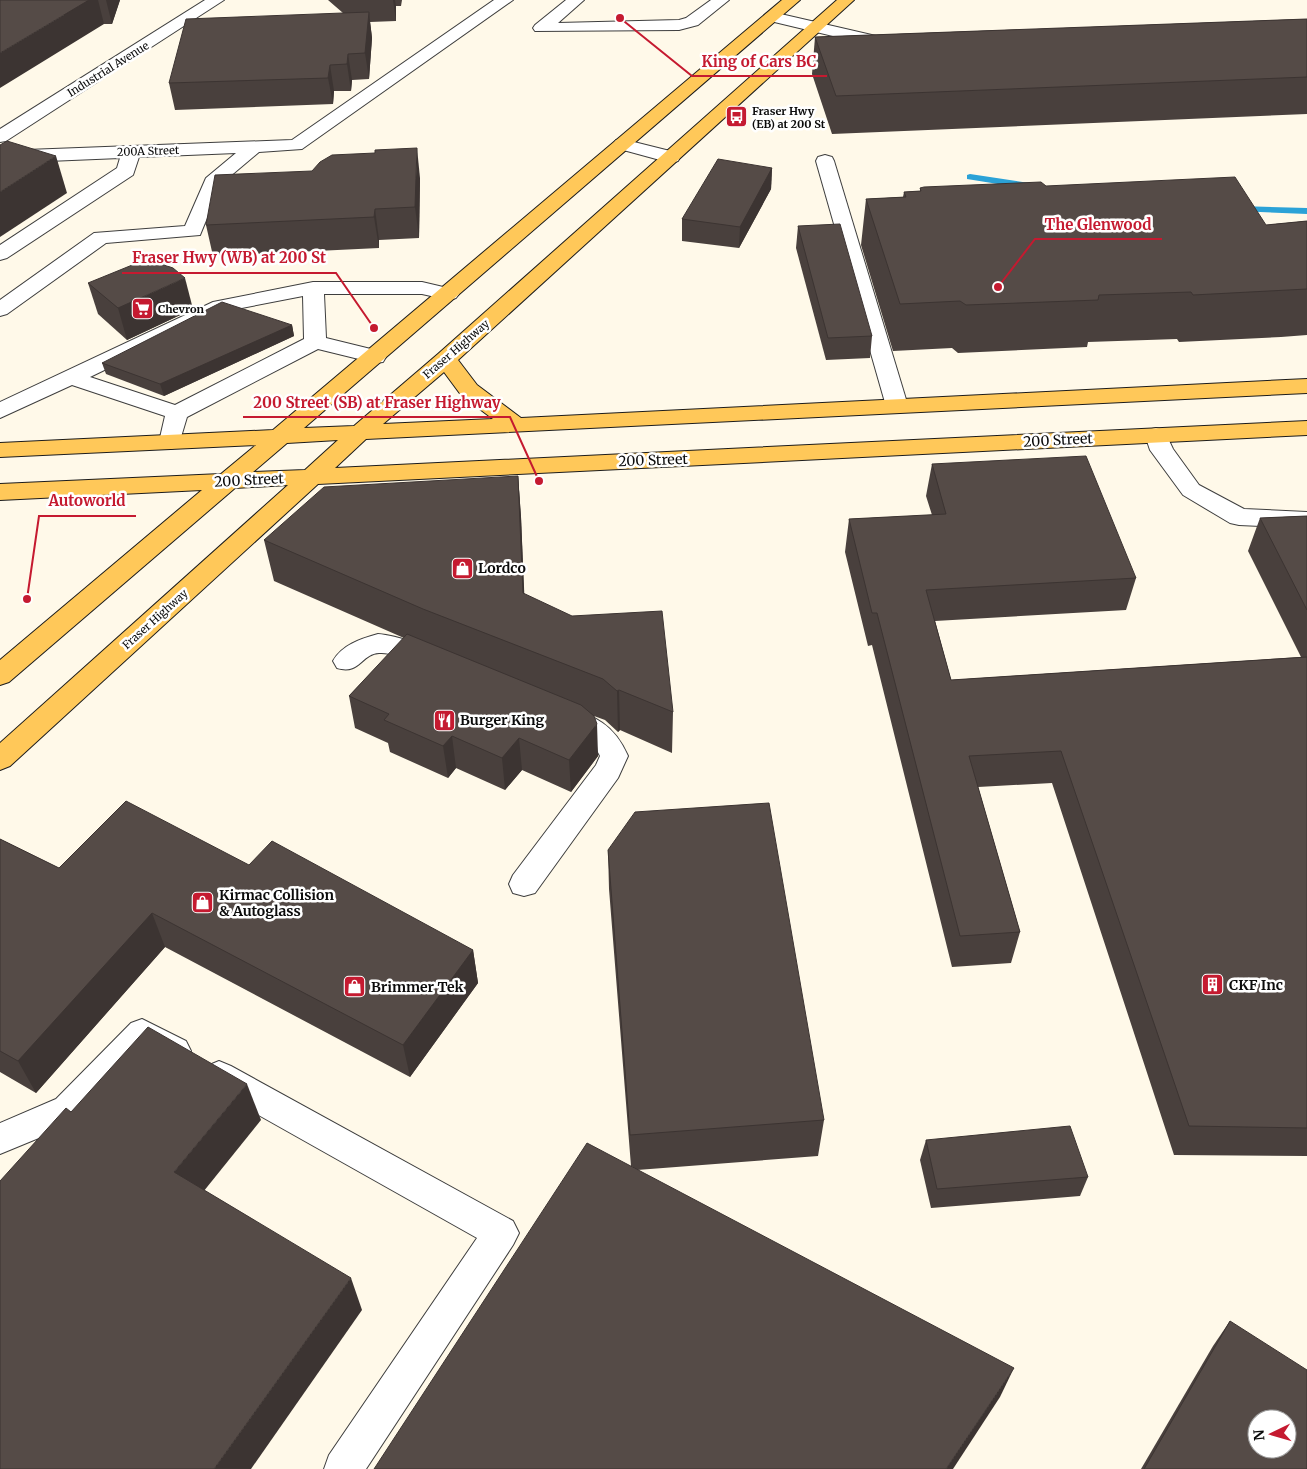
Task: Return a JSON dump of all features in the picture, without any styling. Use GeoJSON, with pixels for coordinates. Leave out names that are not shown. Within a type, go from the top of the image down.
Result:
{"type":"FeatureCollection","features":[{"type":"Feature","properties":{"kind":"main road"},"geometry":{"type":"LineString","coordinates":[[0,675],[792,0]]}},
{"type":"Feature","properties":{"kind":"main road","name":"Fraser Highway"},"geometry":{"type":"LineString","coordinates":[[0,759],[360,433],[446,359],[846,0]]}},
{"type":"Feature","properties":{"kind":"main road"},"geometry":{"type":"LineString","coordinates":[[446,359],[469,390],[516,425]]}},
{"type":"Feature","properties":{"kind":"main road"},"geometry":{"type":"LineString","coordinates":[[0,450],[1307,386]]}},
{"type":"Feature","properties":{"kind":"main road","name":"200 Street"},"geometry":{"type":"LineString","coordinates":[[0,492],[1307,428]]}},
{"type":"Feature","properties":{"kind":"street","name":"Industrial Avenue"},"geometry":{"type":"LineString","coordinates":[[0,137],[216,0]]}},
{"type":"Feature","properties":{"kind":"street","name":"200A Street"},"geometry":{"type":"LineString","coordinates":[[0,156],[296,145],[505,0]]}},
{"type":"Feature","properties":{"kind":"street"},"geometry":{"type":"LineString","coordinates":[[576,0],[540,28],[679,26],[692,22],[721,0]]}},
{"type":"Feature","properties":{"kind":"street"},"geometry":{"type":"LineString","coordinates":[[772,17],[870,41],[894,43]]}},
{"type":"Feature","properties":{"kind":"street"},"geometry":{"type":"LineString","coordinates":[[622,144],[671,157]]}},
{"type":"Feature","properties":{"kind":"street"},"geometry":{"type":"LineString","coordinates":[[0,310],[101,237],[193,231],[213,182],[254,147]]}},
{"type":"Feature","properties":{"kind":"street"},"geometry":{"type":"LineString","coordinates":[[0,254],[126,171],[131,151]]}},
{"type":"Feature","properties":{"kind":"street"},"geometry":{"type":"LineString","coordinates":[[25,156],[15,170],[126,171]]}},
{"type":"Feature","properties":{"kind":"street"},"geometry":{"type":"LineString","coordinates":[[825,161],[897,406]]}},
{"type":"Feature","properties":{"kind":"street"},"geometry":{"type":"LineString","coordinates":[[0,411],[69,377],[137,352],[193,326],[220,306],[313,288],[422,288],[448,294]]}},
{"type":"Feature","properties":{"kind":"street"},"geometry":{"type":"LineString","coordinates":[[313,288],[315,342]]}},
{"type":"Feature","properties":{"kind":"street"},"geometry":{"type":"LineString","coordinates":[[69,377],[178,413],[214,395],[257,363],[315,342],[375,357]]}},
{"type":"Feature","properties":{"kind":"street"},"geometry":{"type":"LineString","coordinates":[[193,382],[214,395]]}},
{"type":"Feature","properties":{"kind":"street"},"geometry":{"type":"LineString","coordinates":[[170,442],[178,413]]}},
{"type":"Feature","properties":{"kind":"street"},"geometry":{"type":"LineString","coordinates":[[1156,435],[1162,450],[1191,490],[1239,517],[1307,520]]}},
{"type":"Feature","properties":{"kind":"street"},"geometry":{"type":"LineString","coordinates":[[346,661],[361,647],[372,642],[385,643],[458,673]]}},
{"type":"Feature","properties":{"kind":"street"},"geometry":{"type":"LineString","coordinates":[[524,884],[608,770],[614,756],[609,742],[594,729],[539,706]]}},
{"type":"Feature","properties":{"kind":"street"},"geometry":{"type":"LineString","coordinates":[[0,1140],[68,1110],[142,1033],[501,1233],[342,1469]]}},
{"type":"Feature","properties":{"kind":"building"},"geometry":{"type":"Polygon","coordinates":[[[0,0],[89,0],[0,53],[0,0]]]}},
{"type":"Feature","properties":{"kind":"building"},"geometry":{"type":"Polygon","coordinates":[[[369,12],[365,53],[348,54],[347,64],[330,65],[328,78],[169,83],[186,19],[369,12]]]}},
{"type":"Feature","properties":{"kind":"building"},"geometry":{"type":"Polygon","coordinates":[[[1307,19],[1307,77],[836,96],[815,37],[1307,19]]]}},
{"type":"Feature","properties":{"kind":"building"},"geometry":{"type":"Polygon","coordinates":[[[7,141],[56,156],[0,192],[0,145],[7,141]]]}},
{"type":"Feature","properties":{"kind":"building"},"geometry":{"type":"Polygon","coordinates":[[[417,148],[415,207],[375,209],[374,217],[206,225],[215,175],[312,171],[320,162],[332,155],[375,153],[375,150],[417,148]]]}},
{"type":"Feature","properties":{"kind":"building"},"geometry":{"type":"Polygon","coordinates":[[[718,159],[772,168],[740,227],[682,219],[718,159]]]}},
{"type":"Feature","properties":{"kind":"building"},"geometry":{"type":"Polygon","coordinates":[[[1235,177],[1266,225],[1307,221],[1307,289],[1193,295],[1191,292],[1099,295],[1098,300],[966,305],[960,301],[900,304],[866,199],[906,197],[904,192],[921,191],[920,188],[924,187],[1041,182],[1046,186],[1235,177]]]}},
{"type":"Feature","properties":{"kind":"building"},"geometry":{"type":"Polygon","coordinates":[[[840,224],[872,336],[828,338],[798,226],[840,224]]]}},
{"type":"Feature","properties":{"kind":"building"},"geometry":{"type":"Polygon","coordinates":[[[147,259],[173,268],[185,278],[118,308],[88,283],[147,259]]]}},
{"type":"Feature","properties":{"kind":"building","name":"Chevron"},"geometry":{"type":"Polygon","coordinates":[[[222,302],[292,325],[160,384],[102,363],[222,302]]]}},
{"type":"Feature","properties":{"kind":"building"},"geometry":{"type":"Polygon","coordinates":[[[1086,456],[1136,578],[926,590],[951,680],[1307,657],[1307,1128],[1189,1126],[1061,751],[969,756],[1020,932],[960,936],[877,613],[872,613],[849,519],[946,514],[932,464],[1086,456]]]}},
{"type":"Feature","properties":{"kind":"building"},"geometry":{"type":"Polygon","coordinates":[[[518,476],[523,593],[572,616],[662,611],[673,712],[619,690],[617,691],[603,679],[423,609],[264,540],[324,487],[518,476]]]}},
{"type":"Feature","properties":{"kind":"building"},"geometry":{"type":"Polygon","coordinates":[[[1307,516],[1307,610],[1260,518],[1307,516]]]}},
{"type":"Feature","properties":{"kind":"building"},"geometry":{"type":"Polygon","coordinates":[[[407,634],[581,705],[594,716],[597,724],[569,760],[519,738],[502,758],[452,736],[443,746],[384,720],[389,714],[349,696],[407,634]]]}},
{"type":"Feature","properties":{"kind":"building"},"geometry":{"type":"Polygon","coordinates":[[[126,801],[249,865],[272,841],[473,950],[403,1045],[152,913],[18,1061],[0,1051],[0,839],[59,868],[126,801]]]}},
{"type":"Feature","properties":{"kind":"building"},"geometry":{"type":"Polygon","coordinates":[[[769,803],[824,1120],[630,1135],[608,850],[635,812],[769,803]]]}},
{"type":"Feature","properties":{"kind":"building"},"geometry":{"type":"Polygon","coordinates":[[[148,1027],[247,1084],[174,1172],[351,1278],[214,1469],[0,1469],[0,1181],[66,1108],[71,1112],[148,1027]]]}},
{"type":"Feature","properties":{"kind":"building"},"geometry":{"type":"Polygon","coordinates":[[[1070,1126],[1088,1177],[937,1189],[926,1140],[1070,1126]]]}},
{"type":"Feature","properties":{"kind":"building"},"geometry":{"type":"Polygon","coordinates":[[[587,1143],[1014,1368],[946,1469],[374,1469],[587,1143]]]}},
{"type":"Feature","properties":{"kind":"building"},"geometry":{"type":"Polygon","coordinates":[[[1230,1321],[1307,1370],[1307,1469],[1144,1469],[1230,1321]]]}},
{"type":"Feature","properties":{"kind":"waterway"},"geometry":{"type":"LineString","coordinates":[[970,177],[1029,186]]}},
{"type":"Feature","properties":{"kind":"waterway"},"geometry":{"type":"LineString","coordinates":[[1239,209],[1307,211]]}},
{"type":"Feature","properties":{"kind":"place","name":"King of Cars BC"},"geometry":{"type":"Point","coordinates":[620,18]}},
{"type":"Feature","properties":{"kind":"place","name":"Fraser Hwy (EB) at 200 St"},"geometry":{"type":"Point","coordinates":[736,117]}},
{"type":"Feature","properties":{"kind":"place","name":"The Glenwood"},"geometry":{"type":"Point","coordinates":[998,287]}},
{"type":"Feature","properties":{"kind":"place","name":"Chevron"},"geometry":{"type":"Point","coordinates":[142,309]}},
{"type":"Feature","properties":{"kind":"place","name":"Fraser Hwy (WB) at 200 St"},"geometry":{"type":"Point","coordinates":[374,328]}},
{"type":"Feature","properties":{"kind":"place","name":"200 Street (SB) at Fraser Highway"},"geometry":{"type":"Point","coordinates":[539,481]}},
{"type":"Feature","properties":{"kind":"place","name":"Lordco"},"geometry":{"type":"Point","coordinates":[462,568]}},
{"type":"Feature","properties":{"kind":"place","name":"Autoworld"},"geometry":{"type":"Point","coordinates":[27,599]}},
{"type":"Feature","properties":{"kind":"place","name":"Burger King"},"geometry":{"type":"Point","coordinates":[444,720]}},
{"type":"Feature","properties":{"kind":"place","name":"Kirmac Collision & Autoglass"},"geometry":{"type":"Point","coordinates":[203,903]}},
{"type":"Feature","properties":{"kind":"place","name":"CKF Inc"},"geometry":{"type":"Point","coordinates":[1213,985]}},
{"type":"Feature","properties":{"kind":"place","name":"Brimmer Tek"},"geometry":{"type":"Point","coordinates":[355,987]}}]}
